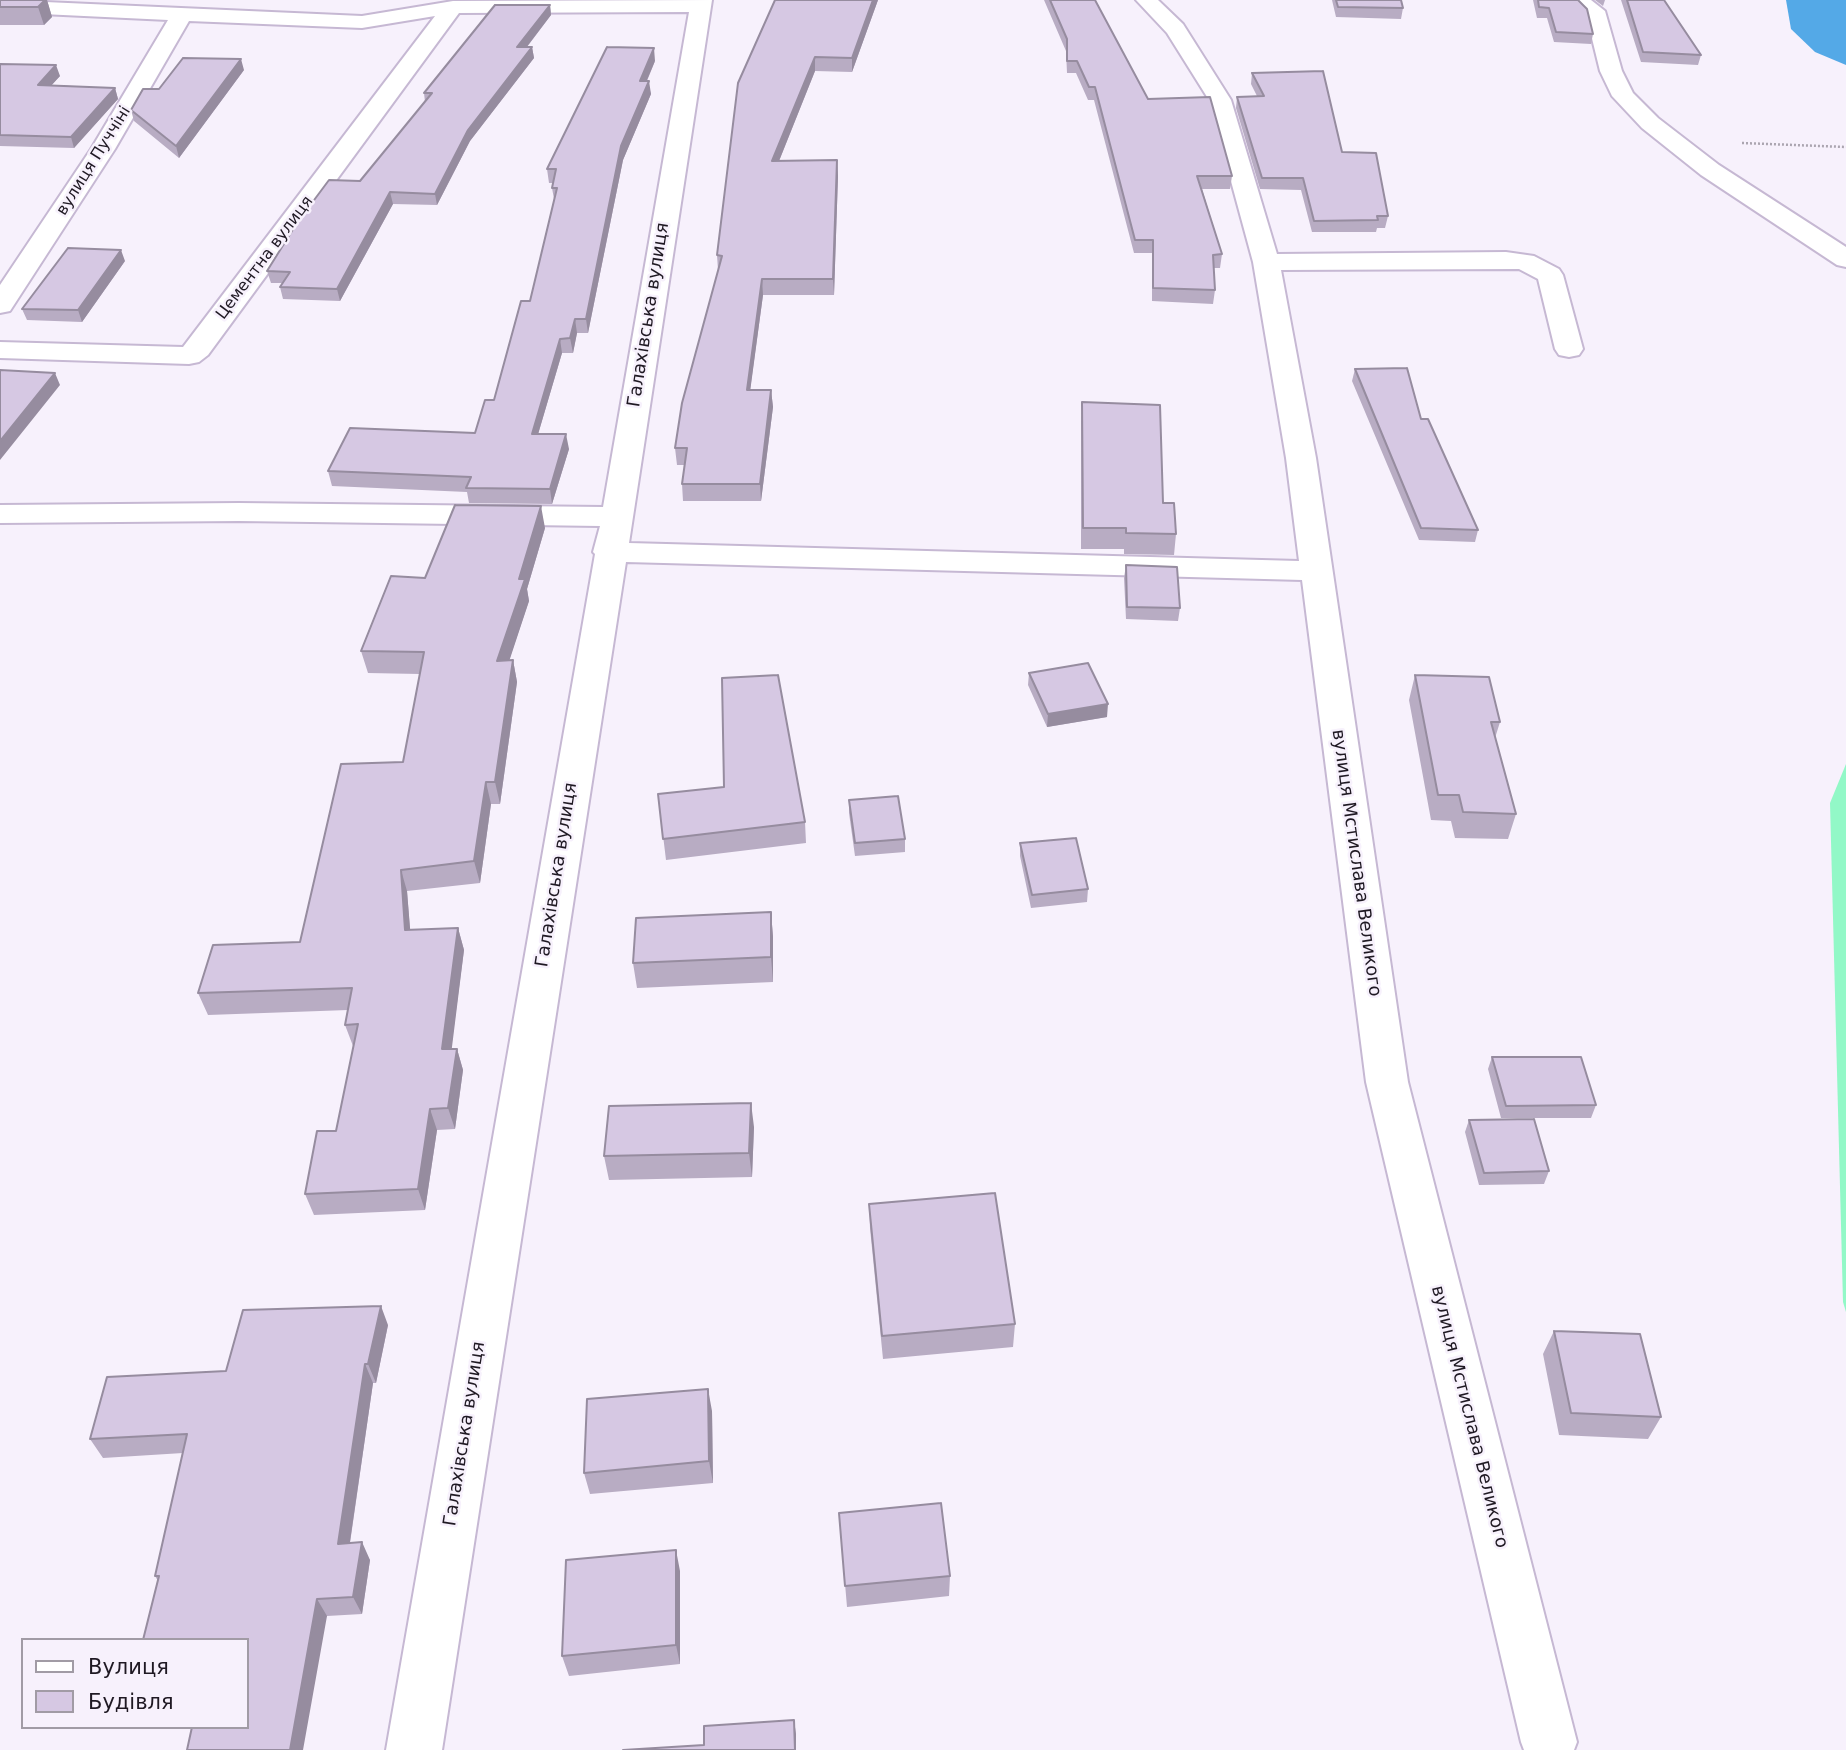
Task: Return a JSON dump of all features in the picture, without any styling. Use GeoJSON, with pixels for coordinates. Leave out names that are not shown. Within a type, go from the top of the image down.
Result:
{"type":"FeatureCollection","features":[{"type":"Feature","properties":{"kind":"street","name":"вулиця Мстислава Великого"},"geometry":{"type":"LineString","coordinates":[[1146,0],[1175,29],[1220,100],[1266,262],[1301,458],[1387,1083],[1549,1742]]}},
{"type":"Feature","properties":{"kind":"street"},"geometry":{"type":"LineString","coordinates":[[1578,0],[1597,16],[1612,71],[1623,96],[1669,140],[1767,209],[1846,259]]}},
{"type":"Feature","properties":{"kind":"street"},"geometry":{"type":"LineString","coordinates":[[0,6],[362,22],[453,7],[701,3]]}},
{"type":"Feature","properties":{"kind":"street","name":"Галахівська вулиця"},"geometry":{"type":"LineString","coordinates":[[414,1750],[701,3]]}},
{"type":"Feature","properties":{"kind":"street","name":"Цементна вулиця"},"geometry":{"type":"LineString","coordinates":[[0,349],[189,356],[198,349],[453,7]]}},
{"type":"Feature","properties":{"kind":"street","name":"вулиця Пуччіні"},"geometry":{"type":"LineString","coordinates":[[0,305],[103,149],[182,14]]}},
{"type":"Feature","properties":{"kind":"street"},"geometry":{"type":"LineString","coordinates":[[1266,262],[1525,262],[1550,275],[1569,349]]}},
{"type":"Feature","properties":{"kind":"street"},"geometry":{"type":"LineString","coordinates":[[0,513],[239,512],[612,535],[1316,571]]}},
{"type":"Feature","properties":{"kind":"path"},"geometry":{"type":"LineString","coordinates":[[1669,140],[1846,147]]}},
{"type":"Feature","properties":{"kind":"green space"},"geometry":{"type":"Polygon","coordinates":[[[1846,764],[1846,1312],[1843,1302],[1830,803],[1846,764]]]}},
{"type":"Feature","properties":{"kind":"water"},"geometry":{"type":"Polygon","coordinates":[[[1786,0],[1846,0],[1846,65],[1815,52],[1791,29],[1786,0]]]}},
{"type":"Feature","properties":{"kind":"building"},"geometry":{"type":"Polygon","coordinates":[[[0,0],[45,0],[38,7],[0,7],[0,0]]]}},
{"type":"Feature","properties":{"kind":"building"},"geometry":{"type":"Polygon","coordinates":[[[775,0],[873,0],[852,58],[815,57],[772,161],[837,160],[833,279],[762,279],[747,390],[771,390],[760,484],[682,484],[687,448],[675,448],[682,403],[722,256],[717,255],[738,83],[775,0]]]}},
{"type":"Feature","properties":{"kind":"building"},"geometry":{"type":"Polygon","coordinates":[[[1050,0],[1095,0],[1148,99],[1210,97],[1232,176],[1197,176],[1222,254],[1213,255],[1215,290],[1153,288],[1153,240],[1135,240],[1095,87],[1089,87],[1077,61],[1067,61],[1067,39],[1050,0]]]}},
{"type":"Feature","properties":{"kind":"building"},"geometry":{"type":"Polygon","coordinates":[[[1336,0],[1401,0],[1403,8],[1338,7],[1336,0]]]}},
{"type":"Feature","properties":{"kind":"building"},"geometry":{"type":"Polygon","coordinates":[[[1538,0],[1578,0],[1587,9],[1593,34],[1556,32],[1549,8],[1539,7],[1538,0]]]}},
{"type":"Feature","properties":{"kind":"building"},"geometry":{"type":"Polygon","coordinates":[[[1627,0],[1664,0],[1701,55],[1643,52],[1627,0]]]}},
{"type":"Feature","properties":{"kind":"building"},"geometry":{"type":"Polygon","coordinates":[[[495,5],[550,5],[517,47],[532,47],[468,130],[435,194],[390,192],[337,289],[280,287],[290,272],[267,271],[297,223],[329,180],[360,181],[432,93],[424,93],[495,5]]]}},
{"type":"Feature","properties":{"kind":"building"},"geometry":{"type":"Polygon","coordinates":[[[607,47],[654,48],[640,81],[649,81],[621,146],[586,319],[575,319],[570,338],[560,339],[532,434],[566,434],[550,489],[466,488],[471,477],[328,471],[350,428],[475,433],[485,400],[494,400],[521,301],[530,301],[557,188],[552,188],[556,169],[547,169],[607,47]]]}},
{"type":"Feature","properties":{"kind":"building"},"geometry":{"type":"Polygon","coordinates":[[[183,58],[241,59],[176,146],[131,110],[143,89],[159,89],[183,58]]]}},
{"type":"Feature","properties":{"kind":"building"},"geometry":{"type":"Polygon","coordinates":[[[0,64],[56,65],[38,85],[115,88],[71,137],[0,135],[0,64]]]}},
{"type":"Feature","properties":{"kind":"building"},"geometry":{"type":"Polygon","coordinates":[[[1323,71],[1342,152],[1376,153],[1388,216],[1377,216],[1378,220],[1314,221],[1303,178],[1262,178],[1237,97],[1264,96],[1252,73],[1323,71]]]}},
{"type":"Feature","properties":{"kind":"building"},"geometry":{"type":"Polygon","coordinates":[[[68,248],[121,250],[78,310],[22,309],[68,248]]]}},
{"type":"Feature","properties":{"kind":"building"},"geometry":{"type":"Polygon","coordinates":[[[1407,368],[1421,419],[1428,419],[1478,530],[1421,528],[1355,369],[1407,368]]]}},
{"type":"Feature","properties":{"kind":"building"},"geometry":{"type":"Polygon","coordinates":[[[0,370],[55,373],[0,441],[0,370]]]}},
{"type":"Feature","properties":{"kind":"building"},"geometry":{"type":"Polygon","coordinates":[[[1082,402],[1160,405],[1163,503],[1174,503],[1176,534],[1126,533],[1126,528],[1083,528],[1082,402]]]}},
{"type":"Feature","properties":{"kind":"building"},"geometry":{"type":"Polygon","coordinates":[[[455,505],[541,506],[519,579],[525,579],[497,661],[513,660],[495,782],[486,782],[474,861],[401,870],[405,930],[458,928],[442,1049],[457,1049],[448,1108],[430,1109],[418,1189],[305,1194],[317,1131],[336,1131],[358,1024],[345,1025],[352,988],[198,993],[213,945],[300,942],[341,764],[403,762],[424,652],[361,651],[391,576],[425,578],[455,505]]]}},
{"type":"Feature","properties":{"kind":"building"},"geometry":{"type":"Polygon","coordinates":[[[1126,565],[1177,567],[1180,608],[1127,607],[1126,565]]]}},
{"type":"Feature","properties":{"kind":"building"},"geometry":{"type":"Polygon","coordinates":[[[1088,663],[1108,704],[1048,714],[1029,673],[1088,663]]]}},
{"type":"Feature","properties":{"kind":"building"},"geometry":{"type":"Polygon","coordinates":[[[778,675],[805,822],[663,839],[658,794],[724,787],[722,678],[778,675]]]}},
{"type":"Feature","properties":{"kind":"building"},"geometry":{"type":"Polygon","coordinates":[[[1415,675],[1489,677],[1500,722],[1491,722],[1516,814],[1463,812],[1459,795],[1438,795],[1415,675]]]}},
{"type":"Feature","properties":{"kind":"building"},"geometry":{"type":"Polygon","coordinates":[[[898,796],[905,839],[855,843],[849,800],[898,796]]]}},
{"type":"Feature","properties":{"kind":"building"},"geometry":{"type":"Polygon","coordinates":[[[1076,838],[1088,889],[1032,895],[1020,843],[1076,838]]]}},
{"type":"Feature","properties":{"kind":"building"},"geometry":{"type":"Polygon","coordinates":[[[771,912],[771,957],[633,963],[636,918],[771,912]]]}},
{"type":"Feature","properties":{"kind":"building"},"geometry":{"type":"Polygon","coordinates":[[[1492,1057],[1581,1057],[1596,1105],[1506,1106],[1492,1057]]]}},
{"type":"Feature","properties":{"kind":"building"},"geometry":{"type":"Polygon","coordinates":[[[751,1103],[749,1153],[604,1156],[609,1106],[751,1103]]]}},
{"type":"Feature","properties":{"kind":"building"},"geometry":{"type":"Polygon","coordinates":[[[1534,1119],[1549,1171],[1484,1173],[1469,1120],[1534,1119]]]}},
{"type":"Feature","properties":{"kind":"building"},"geometry":{"type":"Polygon","coordinates":[[[995,1193],[1015,1324],[882,1336],[869,1204],[995,1193]]]}},
{"type":"Feature","properties":{"kind":"building"},"geometry":{"type":"Polygon","coordinates":[[[381,1306],[368,1364],[365,1364],[338,1544],[362,1542],[353,1597],[317,1599],[290,1750],[187,1750],[192,1729],[248,1729],[248,1638],[144,1638],[159,1576],[155,1576],[187,1434],[90,1439],[107,1377],[226,1371],[243,1310],[381,1306]]]}},
{"type":"Feature","properties":{"kind":"building"},"geometry":{"type":"Polygon","coordinates":[[[1554,1331],[1640,1334],[1661,1417],[1571,1413],[1554,1331]]]}},
{"type":"Feature","properties":{"kind":"building"},"geometry":{"type":"Polygon","coordinates":[[[708,1389],[709,1461],[584,1473],[587,1399],[708,1389]]]}},
{"type":"Feature","properties":{"kind":"building"},"geometry":{"type":"Polygon","coordinates":[[[941,1503],[950,1576],[845,1586],[839,1513],[941,1503]]]}},
{"type":"Feature","properties":{"kind":"building"},"geometry":{"type":"Polygon","coordinates":[[[676,1550],[676,1645],[562,1656],[566,1560],[676,1550]]]}},
{"type":"Feature","properties":{"kind":"building"},"geometry":{"type":"Polygon","coordinates":[[[794,1720],[795,1750],[623,1750],[704,1745],[704,1726],[794,1720]]]}}]}
